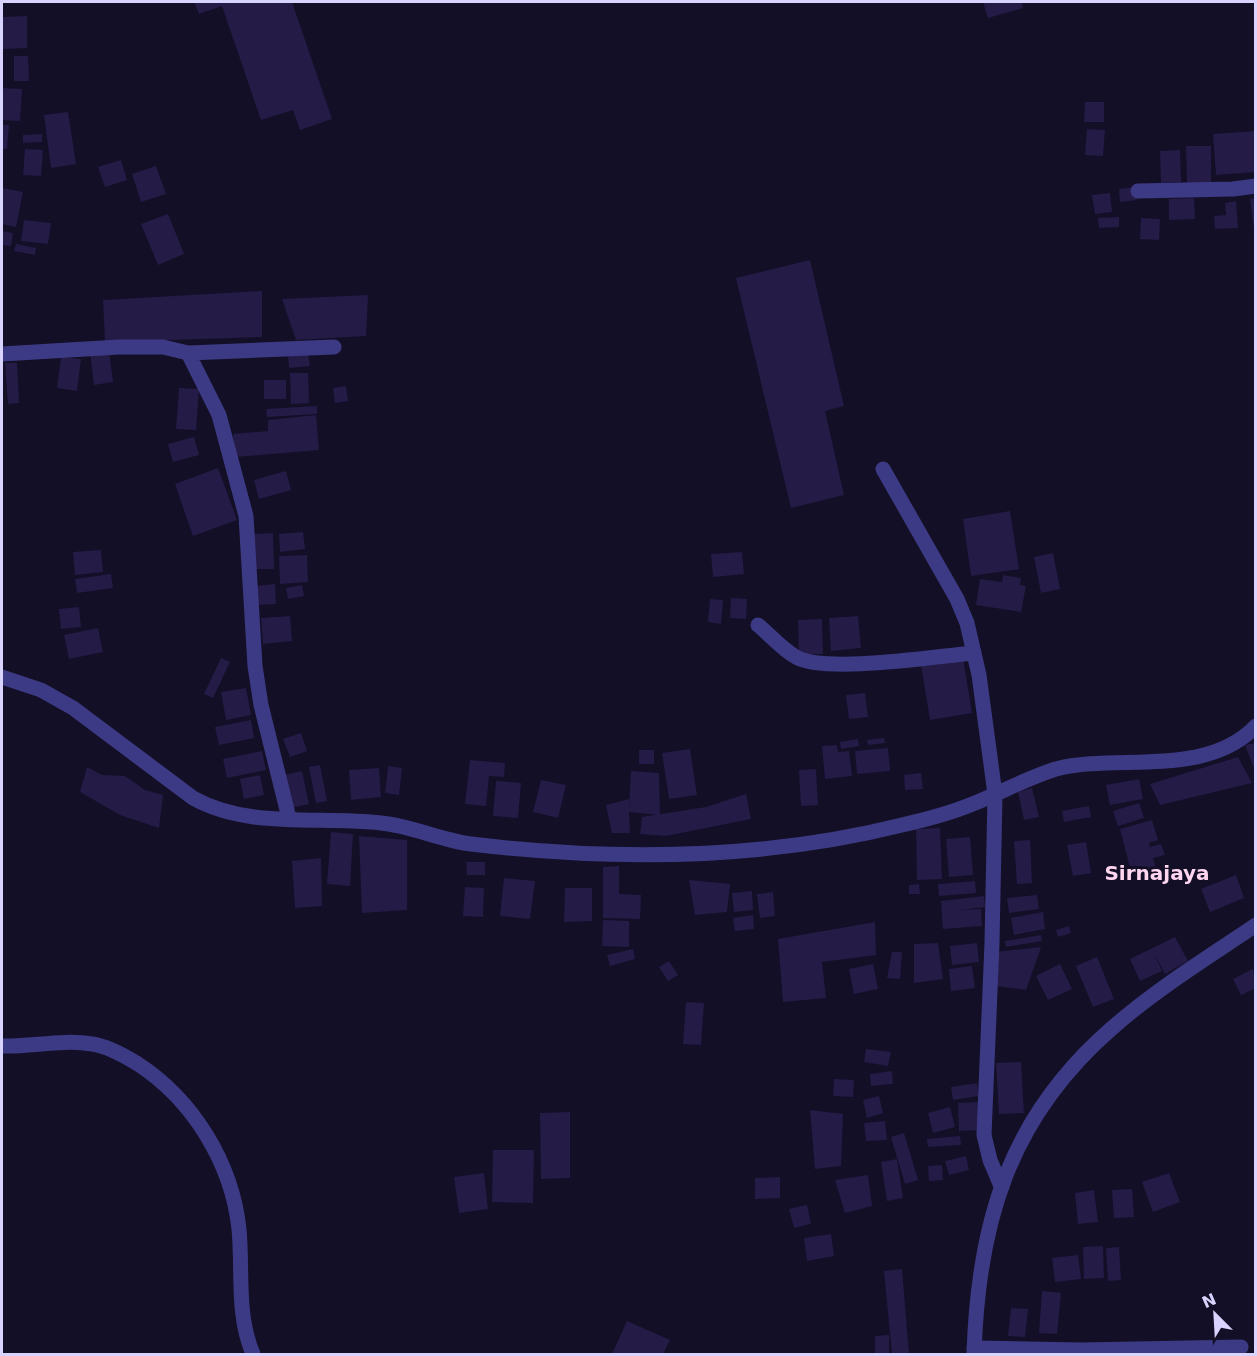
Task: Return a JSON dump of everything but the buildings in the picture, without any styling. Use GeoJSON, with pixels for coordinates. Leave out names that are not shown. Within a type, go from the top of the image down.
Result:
{"type":"FeatureCollection","features":[{"type":"Feature","properties":{"kind":"street"},"geometry":{"type":"LineString","coordinates":[[1138,191],[1233,189],[1256,186]]}},
{"type":"Feature","properties":{"kind":"street"},"geometry":{"type":"LineString","coordinates":[[2,354],[163,347],[188,353],[334,347]]}},
{"type":"Feature","properties":{"kind":"street"},"geometry":{"type":"LineString","coordinates":[[188,353],[219,416],[246,516],[255,666],[261,705],[289,818]]}},
{"type":"Feature","properties":{"kind":"street"},"geometry":{"type":"LineString","coordinates":[[883,469],[957,599],[967,623],[974,653],[995,794],[992,943],[984,1135],[990,1160],[1001,1186]]}},
{"type":"Feature","properties":{"kind":"street"},"geometry":{"type":"LineString","coordinates":[[758,625],[797,658],[821,663],[876,662],[974,653]]}},
{"type":"Feature","properties":{"kind":"street"},"geometry":{"type":"LineString","coordinates":[[2,677],[41,690],[72,708],[174,786],[208,807],[237,816],[392,824],[452,841],[486,846],[633,854],[738,852],[900,826],[950,812],[1057,769],[1192,757],[1240,739],[1256,726]]}},
{"type":"Feature","properties":{"kind":"street"},"geometry":{"type":"LineString","coordinates":[[1241,1345],[974,1351],[980,1275],[1001,1186],[1028,1125],[1063,1076],[1091,1047],[1131,1012],[1256,925]]}},
{"type":"Feature","properties":{"kind":"street"},"geometry":{"type":"LineString","coordinates":[[2,1046],[93,1044],[124,1055],[149,1072],[176,1094],[192,1113],[220,1163],[236,1209],[239,1231],[240,1297],[254,1354]]}},
{"type":"Feature","properties":{"kind":"district","name":"Sirnajaya"},"geometry":{"type":"Point","coordinates":[1157,873]}}]}
